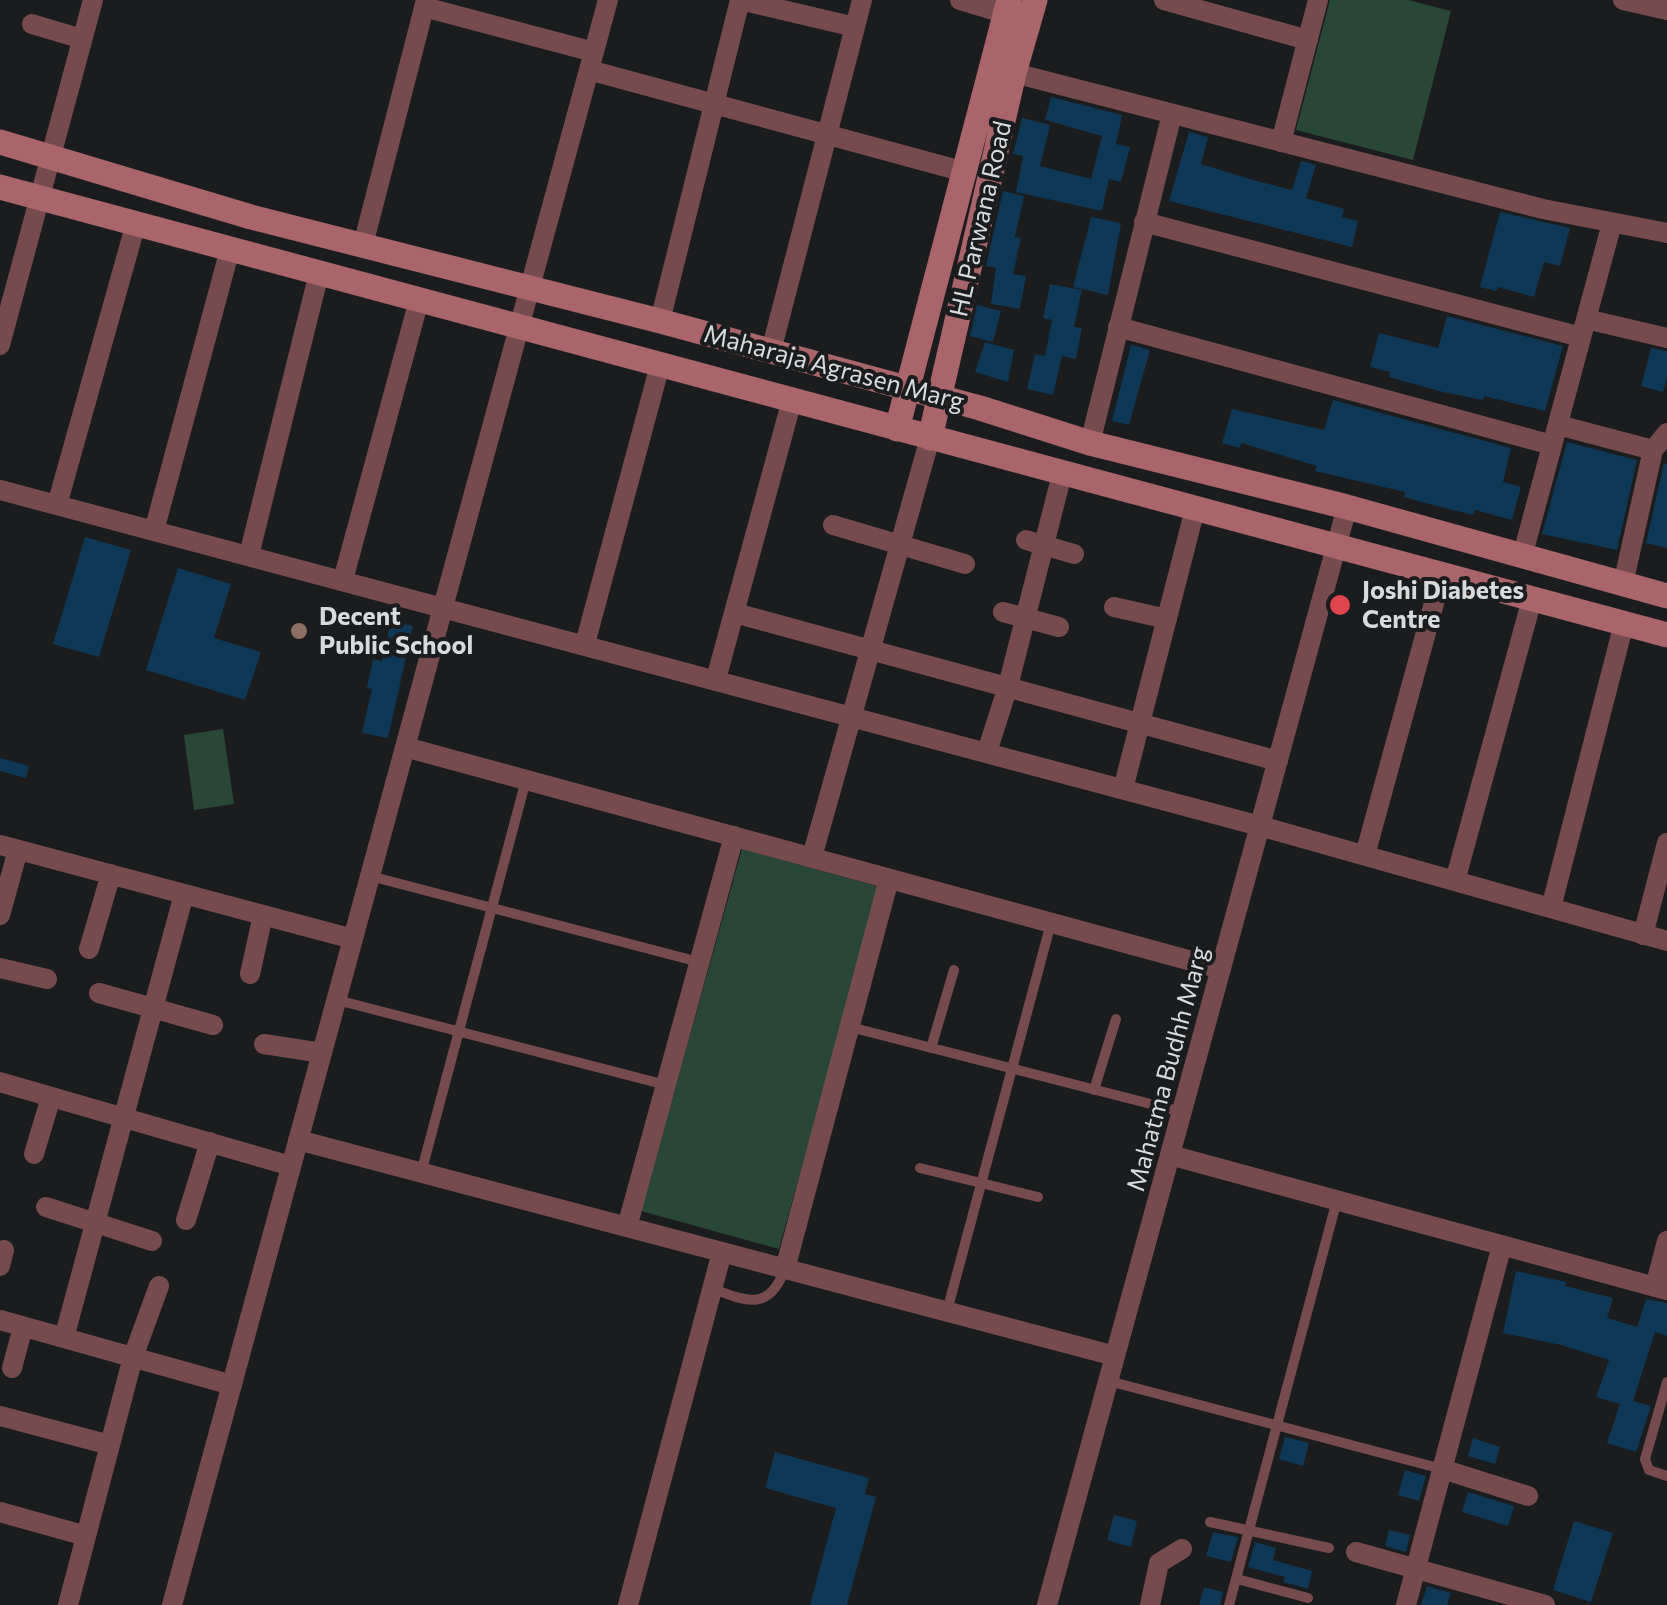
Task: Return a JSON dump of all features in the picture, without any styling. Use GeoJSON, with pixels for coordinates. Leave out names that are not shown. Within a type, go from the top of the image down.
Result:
{"type":"FeatureCollection","features":[{"type":"Feature","properties":{"kind":"street"},"geometry":{"type":"LineString","coordinates":[[0,345],[93,0]]}},
{"type":"Feature","properties":{"kind":"street"},"geometry":{"type":"LineString","coordinates":[[172,1605],[608,0]]}},
{"type":"Feature","properties":{"kind":"street"},"geometry":{"type":"LineString","coordinates":[[660,321],[740,0],[855,26]]}},
{"type":"Feature","properties":{"kind":"street"},"geometry":{"type":"LineString","coordinates":[[770,350],[862,0]]}},
{"type":"Feature","properties":{"kind":"street"},"geometry":{"type":"LineString","coordinates":[[960,0],[1008,7]]}},
{"type":"Feature","properties":{"kind":"street","name":"HL Parwana Road"},"geometry":{"type":"LineString","coordinates":[[930,438],[1014,73],[1035,0]]}},
{"type":"Feature","properties":{"kind":"street"},"geometry":{"type":"LineString","coordinates":[[1164,0],[1308,40]]}},
{"type":"Feature","properties":{"kind":"street"},"geometry":{"type":"LineString","coordinates":[[1280,142],[1318,0]]}},
{"type":"Feature","properties":{"kind":"street"},"geometry":{"type":"LineString","coordinates":[[1623,0],[1667,10]]}},
{"type":"Feature","properties":{"kind":"street"},"geometry":{"type":"LineString","coordinates":[[363,244],[424,4],[716,104],[966,172]]}},
{"type":"Feature","properties":{"kind":"street","name":"HL Parwana Road"},"geometry":{"type":"LineString","coordinates":[[897,430],[1008,7]]}},
{"type":"Feature","properties":{"kind":"street"},"geometry":{"type":"LineString","coordinates":[[32,24],[82,39]]}},
{"type":"Feature","properties":{"kind":"street"},"geometry":{"type":"LineString","coordinates":[[1014,73],[1543,209],[1667,234]]}},
{"type":"Feature","properties":{"kind":"street"},"geometry":{"type":"LineString","coordinates":[[1090,442],[1172,114]]}},
{"type":"Feature","properties":{"kind":"street","name":"Maharaja Agrasen Marg"},"geometry":{"type":"LineString","coordinates":[[0,142],[251,217],[770,350],[1090,442],[1347,506],[1667,596]]}},
{"type":"Feature","properties":{"kind":"street","name":"Maharaja Agrasen Marg"},"geometry":{"type":"LineString","coordinates":[[0,187],[1667,634]]}},
{"type":"Feature","properties":{"kind":"street"},"geometry":{"type":"LineString","coordinates":[[1144,222],[1584,328],[1667,338]]}},
{"type":"Feature","properties":{"kind":"street"},"geometry":{"type":"LineString","coordinates":[[57,505],[136,223]]}},
{"type":"Feature","properties":{"kind":"street"},"geometry":{"type":"LineString","coordinates":[[1522,557],[1612,223]]}},
{"type":"Feature","properties":{"kind":"street"},"geometry":{"type":"LineString","coordinates":[[154,530],[230,248]]}},
{"type":"Feature","properties":{"kind":"street"},"geometry":{"type":"LineString","coordinates":[[249,555],[319,273]]}},
{"type":"Feature","properties":{"kind":"street"},"geometry":{"type":"LineString","coordinates":[[343,580],[419,300]]}},
{"type":"Feature","properties":{"kind":"street"},"geometry":{"type":"LineString","coordinates":[[1118,326],[1555,435],[1653,450]]}},
{"type":"Feature","properties":{"kind":"street"},"geometry":{"type":"LineString","coordinates":[[585,644],[660,365]]}},
{"type":"Feature","properties":{"kind":"street"},"geometry":{"type":"LineString","coordinates":[[716,680],[792,400]]}},
{"type":"Feature","properties":{"kind":"street"},"geometry":{"type":"LineString","coordinates":[[1623,584],[1653,450],[1667,433]]}},
{"type":"Feature","properties":{"kind":"street"},"geometry":{"type":"LineString","coordinates":[[812,858],[930,438]]}},
{"type":"Feature","properties":{"kind":"street"},"geometry":{"type":"LineString","coordinates":[[987,752],[1026,618],[1035,542],[1062,474]]}},
{"type":"Feature","properties":{"kind":"street"},"geometry":{"type":"LineString","coordinates":[[0,490],[987,752],[1667,941]]}},
{"type":"Feature","properties":{"kind":"street","name":"Mahatma Budhh Marg"},"geometry":{"type":"LineString","coordinates":[[1049,1605],[1347,506]]}},
{"type":"Feature","properties":{"kind":"street"},"geometry":{"type":"LineString","coordinates":[[1122,789],[1195,509]]}},
{"type":"Feature","properties":{"kind":"street"},"geometry":{"type":"LineString","coordinates":[[833,525],[965,564]]}},
{"type":"Feature","properties":{"kind":"street"},"geometry":{"type":"LineString","coordinates":[[1035,542],[1074,554]]}},
{"type":"Feature","properties":{"kind":"street"},"geometry":{"type":"LineString","coordinates":[[1365,856],[1442,574]]}},
{"type":"Feature","properties":{"kind":"street"},"geometry":{"type":"LineString","coordinates":[[1456,881],[1532,598]]}},
{"type":"Feature","properties":{"kind":"street"},"geometry":{"type":"LineString","coordinates":[[1114,607],[1166,619]]}},
{"type":"Feature","properties":{"kind":"street"},"geometry":{"type":"LineString","coordinates":[[1003,612],[1058,627]]}},
{"type":"Feature","properties":{"kind":"street"},"geometry":{"type":"LineString","coordinates":[[736,613],[1278,761]]}},
{"type":"Feature","properties":{"kind":"street"},"geometry":{"type":"LineString","coordinates":[[1551,908],[1624,623]]}},
{"type":"Feature","properties":{"kind":"street"},"geometry":{"type":"LineString","coordinates":[[405,747],[1221,969]]}},
{"type":"Feature","properties":{"kind":"street"},"geometry":{"type":"LineString","coordinates":[[627,1227],[734,836]]}},
{"type":"Feature","properties":{"kind":"street"},"geometry":{"type":"LineString","coordinates":[[1643,934],[1667,842]]}},
{"type":"Feature","properties":{"kind":"street"},"geometry":{"type":"LineString","coordinates":[[0,915],[9,847],[353,939]]}},
{"type":"Feature","properties":{"kind":"street"},"geometry":{"type":"LineString","coordinates":[[89,949],[111,874]]}},
{"type":"Feature","properties":{"kind":"street"},"geometry":{"type":"LineString","coordinates":[[786,1269],[889,878]]}},
{"type":"Feature","properties":{"kind":"street"},"geometry":{"type":"LineString","coordinates":[[64,1338],[184,894]]}},
{"type":"Feature","properties":{"kind":"street"},"geometry":{"type":"LineString","coordinates":[[250,974],[263,915]]}},
{"type":"Feature","properties":{"kind":"street"},"geometry":{"type":"LineString","coordinates":[[0,968],[47,980]]}},
{"type":"Feature","properties":{"kind":"street"},"geometry":{"type":"LineString","coordinates":[[99,993],[213,1025]]}},
{"type":"Feature","properties":{"kind":"street"},"geometry":{"type":"LineString","coordinates":[[264,1044],[322,1053]]}},
{"type":"Feature","properties":{"kind":"street"},"geometry":{"type":"LineString","coordinates":[[0,1082],[291,1166]]}},
{"type":"Feature","properties":{"kind":"street"},"geometry":{"type":"LineString","coordinates":[[34,1154],[50,1097]]}},
{"type":"Feature","properties":{"kind":"street"},"geometry":{"type":"LineString","coordinates":[[298,1140],[1115,1356]]}},
{"type":"Feature","properties":{"kind":"street"},"geometry":{"type":"LineString","coordinates":[[186,1220],[210,1142]]}},
{"type":"Feature","properties":{"kind":"street"},"geometry":{"type":"LineString","coordinates":[[1170,1155],[1661,1288],[1667,1241]]}},
{"type":"Feature","properties":{"kind":"street"},"geometry":{"type":"LineString","coordinates":[[46,1207],[152,1240]]}},
{"type":"Feature","properties":{"kind":"street"},"geometry":{"type":"LineString","coordinates":[[1406,1605],[1502,1245]]}},
{"type":"Feature","properties":{"kind":"street"},"geometry":{"type":"LineString","coordinates":[[628,1605],[722,1252]]}},
{"type":"Feature","properties":{"kind":"street"},"geometry":{"type":"LineString","coordinates":[[68,1605],[132,1358],[158,1286]]}},
{"type":"Feature","properties":{"kind":"street"},"geometry":{"type":"LineString","coordinates":[[0,1320],[232,1385]]}},
{"type":"Feature","properties":{"kind":"street"},"geometry":{"type":"LineString","coordinates":[[12,1368],[23,1327]]}},
{"type":"Feature","properties":{"kind":"street"},"geometry":{"type":"LineString","coordinates":[[0,1416],[110,1445]]}},
{"type":"Feature","properties":{"kind":"street"},"geometry":{"type":"LineString","coordinates":[[1442,1469],[1528,1496]]}},
{"type":"Feature","properties":{"kind":"street"},"geometry":{"type":"LineString","coordinates":[[0,1512],[86,1536]]}},
{"type":"Feature","properties":{"kind":"street"},"geometry":{"type":"LineString","coordinates":[[1150,1605],[1159,1563],[1182,1549]]}},
{"type":"Feature","properties":{"kind":"street"},"geometry":{"type":"LineString","coordinates":[[1356,1552],[1545,1605]]}},
{"type":"Feature","properties":{"kind":"lane"},"geometry":{"type":"LineString","coordinates":[[421,1173],[526,780]]}},
{"type":"Feature","properties":{"kind":"lane"},"geometry":{"type":"LineString","coordinates":[[370,876],[699,962]]}},
{"type":"Feature","properties":{"kind":"lane"},"geometry":{"type":"LineString","coordinates":[[947,1312],[1051,922]]}},
{"type":"Feature","properties":{"kind":"lane"},"geometry":{"type":"LineString","coordinates":[[931,1048],[954,970]]}},
{"type":"Feature","properties":{"kind":"lane"},"geometry":{"type":"LineString","coordinates":[[336,1000],[666,1085]]}},
{"type":"Feature","properties":{"kind":"lane"},"geometry":{"type":"LineString","coordinates":[[1094,1090],[1116,1019]]}},
{"type":"Feature","properties":{"kind":"lane"},"geometry":{"type":"LineString","coordinates":[[850,1027],[1182,1112]]}},
{"type":"Feature","properties":{"kind":"lane"},"geometry":{"type":"LineString","coordinates":[[920,1168],[1038,1197]]}},
{"type":"Feature","properties":{"kind":"lane"},"geometry":{"type":"LineString","coordinates":[[1230,1605],[1336,1200]]}},
{"type":"Feature","properties":{"kind":"lane"},"geometry":{"type":"LineString","coordinates":[[713,1289],[760,1300],[775,1290],[786,1269]]}},
{"type":"Feature","properties":{"kind":"lane"},"geometry":{"type":"LineString","coordinates":[[1109,1381],[1442,1469]]}},
{"type":"Feature","properties":{"kind":"lane"},"geometry":{"type":"LineString","coordinates":[[1667,1382],[1645,1460],[1649,1470],[1667,1476]]}},
{"type":"Feature","properties":{"kind":"lane"},"geometry":{"type":"LineString","coordinates":[[1210,1522],[1329,1548]]}},
{"type":"Feature","properties":{"kind":"lane"},"geometry":{"type":"LineString","coordinates":[[1237,1579],[1308,1598]]}},
{"type":"Feature","properties":{"kind":"green space"},"geometry":{"type":"Polygon","coordinates":[[[1330,0],[1408,0],[1451,11],[1413,160],[1296,130],[1330,0]]]}},
{"type":"Feature","properties":{"kind":"green space"},"geometry":{"type":"Polygon","coordinates":[[[223,729],[234,804],[194,810],[184,735],[223,729]]]}},
{"type":"Feature","properties":{"kind":"green space"},"geometry":{"type":"Polygon","coordinates":[[[742,849],[880,887],[779,1249],[641,1211],[742,849]]]}},
{"type":"Feature","properties":{"kind":"building"},"geometry":{"type":"Polygon","coordinates":[[[1051,97],[1122,115],[1116,144],[1130,147],[1121,182],[1109,179],[1102,211],[1016,192],[1023,156],[1013,154],[1022,118],[1050,125],[1040,166],[1091,179],[1102,136],[1045,120],[1051,97]]]}},
{"type":"Feature","properties":{"kind":"building"},"geometry":{"type":"Polygon","coordinates":[[[1189,132],[1208,137],[1201,164],[1253,180],[1292,190],[1301,161],[1316,165],[1306,198],[1344,209],[1342,217],[1358,221],[1352,247],[1169,201],[1189,132]]]}},
{"type":"Feature","properties":{"kind":"building"},"geometry":{"type":"Polygon","coordinates":[[[1003,191],[1024,196],[1015,237],[1021,238],[1013,274],[1026,276],[1020,309],[991,304],[996,268],[986,266],[1003,191]]]}},
{"type":"Feature","properties":{"kind":"building"},"geometry":{"type":"Polygon","coordinates":[[[1500,212],[1570,228],[1560,266],[1544,262],[1534,297],[1498,287],[1496,291],[1480,287],[1500,212]]]}},
{"type":"Feature","properties":{"kind":"building"},"geometry":{"type":"Polygon","coordinates":[[[1091,217],[1121,223],[1108,295],[1073,287],[1091,217]]]}},
{"type":"Feature","properties":{"kind":"building"},"geometry":{"type":"Polygon","coordinates":[[[1050,284],[1082,290],[1074,327],[1082,328],[1076,359],[1062,356],[1053,395],[1027,389],[1035,354],[1045,356],[1052,320],[1043,318],[1050,284]]]}},
{"type":"Feature","properties":{"kind":"building"},"geometry":{"type":"Polygon","coordinates":[[[977,305],[1001,311],[993,342],[970,336],[977,305]]]}},
{"type":"Feature","properties":{"kind":"building"},"geometry":{"type":"Polygon","coordinates":[[[1447,316],[1563,346],[1545,411],[1484,396],[1483,400],[1443,392],[1389,377],[1390,372],[1370,367],[1379,333],[1438,348],[1447,316]]]}},
{"type":"Feature","properties":{"kind":"building"},"geometry":{"type":"Polygon","coordinates":[[[985,342],[1014,350],[1008,382],[975,372],[985,342]]]}},
{"type":"Feature","properties":{"kind":"building"},"geometry":{"type":"Polygon","coordinates":[[[1131,345],[1150,350],[1129,425],[1112,421],[1131,345]]]}},
{"type":"Feature","properties":{"kind":"building"},"geometry":{"type":"Polygon","coordinates":[[[1651,348],[1667,351],[1663,392],[1641,386],[1651,348]]]}},
{"type":"Feature","properties":{"kind":"building"},"geometry":{"type":"Polygon","coordinates":[[[1333,400],[1511,448],[1503,482],[1521,487],[1512,520],[1421,502],[1404,497],[1405,492],[1315,471],[1317,466],[1241,443],[1240,448],[1222,443],[1232,409],[1324,430],[1333,400]]]}},
{"type":"Feature","properties":{"kind":"building"},"geometry":{"type":"Polygon","coordinates":[[[1567,442],[1637,460],[1617,550],[1542,534],[1567,442]]]}},
{"type":"Feature","properties":{"kind":"building"},"geometry":{"type":"Polygon","coordinates":[[[1664,463],[1667,464],[1667,548],[1646,543],[1664,463]]]}},
{"type":"Feature","properties":{"kind":"building"},"geometry":{"type":"Polygon","coordinates":[[[85,537],[131,550],[99,657],[53,644],[85,537]]]}},
{"type":"Feature","properties":{"kind":"building"},"geometry":{"type":"Polygon","coordinates":[[[178,568],[231,584],[214,638],[261,652],[245,700],[146,670],[178,568]]]}},
{"type":"Feature","properties":{"kind":"building"},"geometry":{"type":"Polygon","coordinates":[[[391,621],[413,626],[388,738],[362,733],[372,689],[367,688],[373,659],[382,661],[391,621]]]}},
{"type":"Feature","properties":{"kind":"building"},"geometry":{"type":"Polygon","coordinates":[[[0,758],[29,766],[26,778],[0,771],[0,758]]]}},
{"type":"Feature","properties":{"kind":"building"},"geometry":{"type":"Polygon","coordinates":[[[1516,1271],[1613,1298],[1607,1318],[1637,1327],[1646,1299],[1667,1303],[1667,1336],[1655,1332],[1633,1401],[1651,1406],[1636,1452],[1607,1443],[1620,1404],[1596,1397],[1609,1360],[1503,1333],[1516,1271]]]}},
{"type":"Feature","properties":{"kind":"building"},"geometry":{"type":"Polygon","coordinates":[[[1285,1437],[1309,1443],[1303,1466],[1279,1459],[1285,1437]]]}},
{"type":"Feature","properties":{"kind":"building"},"geometry":{"type":"Polygon","coordinates":[[[1473,1438],[1500,1447],[1495,1464],[1468,1456],[1473,1438]]]}},
{"type":"Feature","properties":{"kind":"building"},"geometry":{"type":"Polygon","coordinates":[[[775,1452],[869,1478],[865,1494],[876,1497],[847,1605],[810,1605],[836,1508],[765,1488],[775,1452]]]}},
{"type":"Feature","properties":{"kind":"building"},"geometry":{"type":"Polygon","coordinates":[[[1405,1470],[1426,1476],[1419,1501],[1398,1495],[1405,1470]]]}},
{"type":"Feature","properties":{"kind":"building"},"geometry":{"type":"Polygon","coordinates":[[[1468,1492],[1514,1506],[1508,1526],[1462,1512],[1468,1492]]]}},
{"type":"Feature","properties":{"kind":"building"},"geometry":{"type":"Polygon","coordinates":[[[1114,1515],[1137,1521],[1131,1547],[1107,1540],[1114,1515]]]}},
{"type":"Feature","properties":{"kind":"building"},"geometry":{"type":"Polygon","coordinates":[[[1574,1521],[1613,1533],[1591,1602],[1553,1590],[1574,1521]]]}},
{"type":"Feature","properties":{"kind":"building"},"geometry":{"type":"Polygon","coordinates":[[[1389,1530],[1410,1535],[1406,1552],[1385,1546],[1389,1530]]]}},
{"type":"Feature","properties":{"kind":"building"},"geometry":{"type":"Polygon","coordinates":[[[1213,1532],[1238,1537],[1231,1562],[1206,1556],[1213,1532]]]}},
{"type":"Feature","properties":{"kind":"building"},"geometry":{"type":"Polygon","coordinates":[[[1255,1542],[1276,1548],[1273,1560],[1312,1571],[1308,1589],[1283,1582],[1285,1577],[1248,1567],[1255,1542]]]}},
{"type":"Feature","properties":{"kind":"building"},"geometry":{"type":"Polygon","coordinates":[[[1427,1586],[1451,1593],[1447,1605],[1421,1605],[1427,1586]]]}},
{"type":"Feature","properties":{"kind":"building"},"geometry":{"type":"Polygon","coordinates":[[[1204,1587],[1223,1592],[1220,1605],[1199,1605],[1204,1587]]]}},
{"type":"Feature","properties":{"kind":"place","name":"Joshi Diabetes Centre"},"geometry":{"type":"Point","coordinates":[1340,605]}},
{"type":"Feature","properties":{"kind":"place","name":"Decent Public School"},"geometry":{"type":"Point","coordinates":[299,631]}}]}
